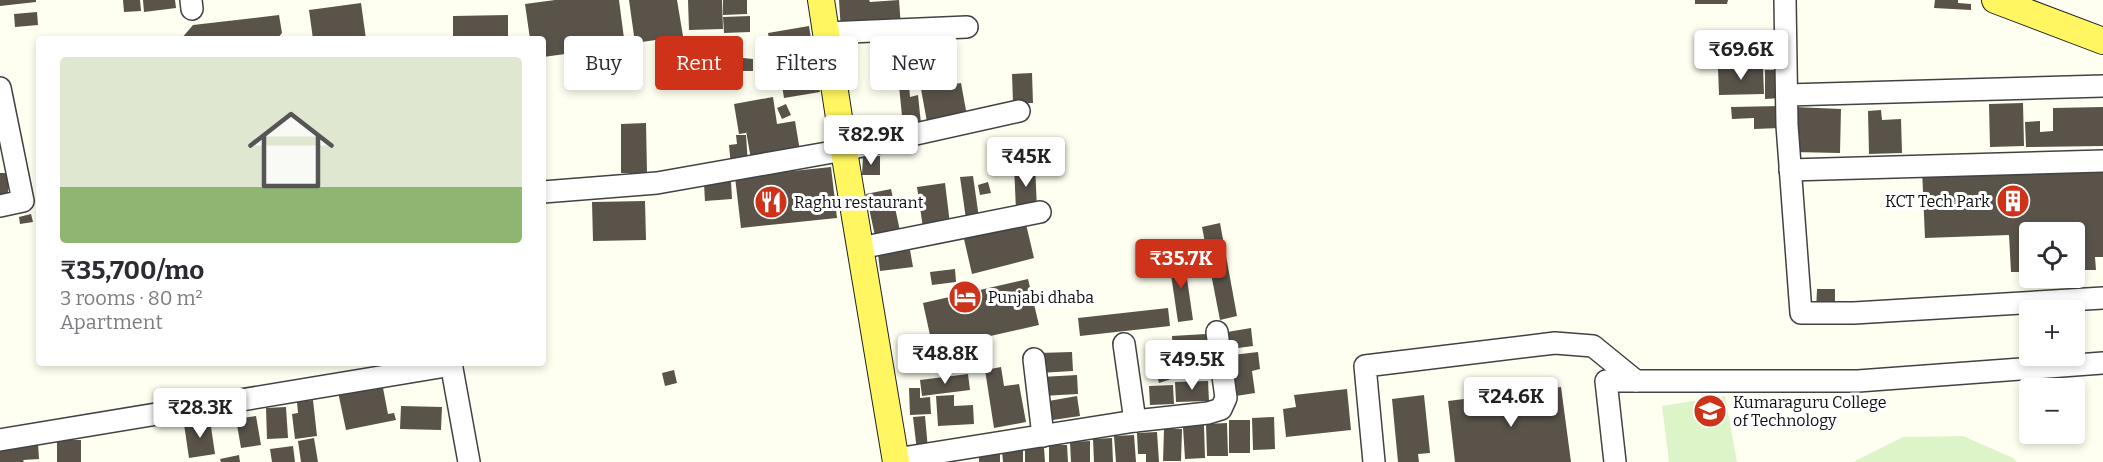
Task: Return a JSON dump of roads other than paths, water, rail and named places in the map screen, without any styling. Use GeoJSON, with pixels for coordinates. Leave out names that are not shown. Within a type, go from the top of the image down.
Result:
{"type":"FeatureCollection","features":[{"type":"Feature","properties":{"kind":"main road"},"geometry":{"type":"LineString","coordinates":[[821,0],[896,460]]}},
{"type":"Feature","properties":{"kind":"main road"},"geometry":{"type":"LineString","coordinates":[[1995,0],[2103,41]]}},
{"type":"Feature","properties":{"kind":"street"},"geometry":{"type":"LineString","coordinates":[[1785,0],[1786,125],[1801,313],[1854,313],[2103,298]]}},
{"type":"Feature","properties":{"kind":"street"},"geometry":{"type":"LineString","coordinates":[[826,33],[967,27]]}},
{"type":"Feature","properties":{"kind":"street"},"geometry":{"type":"LineString","coordinates":[[1787,95],[2103,86]]}},
{"type":"Feature","properties":{"kind":"street"},"geometry":{"type":"LineString","coordinates":[[0,88],[23,201],[0,206]]}},
{"type":"Feature","properties":{"kind":"street"},"geometry":{"type":"LineString","coordinates":[[546,192],[657,183],[844,150],[1019,111]]}},
{"type":"Feature","properties":{"kind":"street"},"geometry":{"type":"LineString","coordinates":[[1790,170],[2103,161]]}},
{"type":"Feature","properties":{"kind":"street"},"geometry":{"type":"LineString","coordinates":[[860,248],[1040,212]]}},
{"type":"Feature","properties":{"kind":"street"},"geometry":{"type":"LineString","coordinates":[[896,460],[1135,421],[1208,413],[1221,409],[1226,398],[1217,332]]}},
{"type":"Feature","properties":{"kind":"street"},"geometry":{"type":"LineString","coordinates":[[1374,462],[1365,366],[1555,343],[1593,346],[1609,371],[1615,462]]}},
{"type":"Feature","properties":{"kind":"street"},"geometry":{"type":"LineString","coordinates":[[1124,344],[1135,421]]}},
{"type":"Feature","properties":{"kind":"street"},"geometry":{"type":"LineString","coordinates":[[1034,359],[1043,436]]}},
{"type":"Feature","properties":{"kind":"street"},"geometry":{"type":"LineString","coordinates":[[1609,371],[1636,381],[1858,381],[2103,363]]}},
{"type":"Feature","properties":{"kind":"street"},"geometry":{"type":"LineString","coordinates":[[0,440],[439,366]]}},
{"type":"Feature","properties":{"kind":"street"},"geometry":{"type":"LineString","coordinates":[[451,366],[469,462]]}},
{"type":"Feature","properties":{"kind":"place","name":"KCT Tech Park"},"geometry":{"type":"Point","coordinates":[2013,201]}},
{"type":"Feature","properties":{"kind":"place","name":"Raghu restaurant"},"geometry":{"type":"Point","coordinates":[771,202]}},
{"type":"Feature","properties":{"kind":"place","name":"Punjabi dhaba"},"geometry":{"type":"Point","coordinates":[965,297]}},
{"type":"Feature","properties":{"kind":"place","name":"Kumaraguru College of Technology"},"geometry":{"type":"Point","coordinates":[1710,411]}}]}
